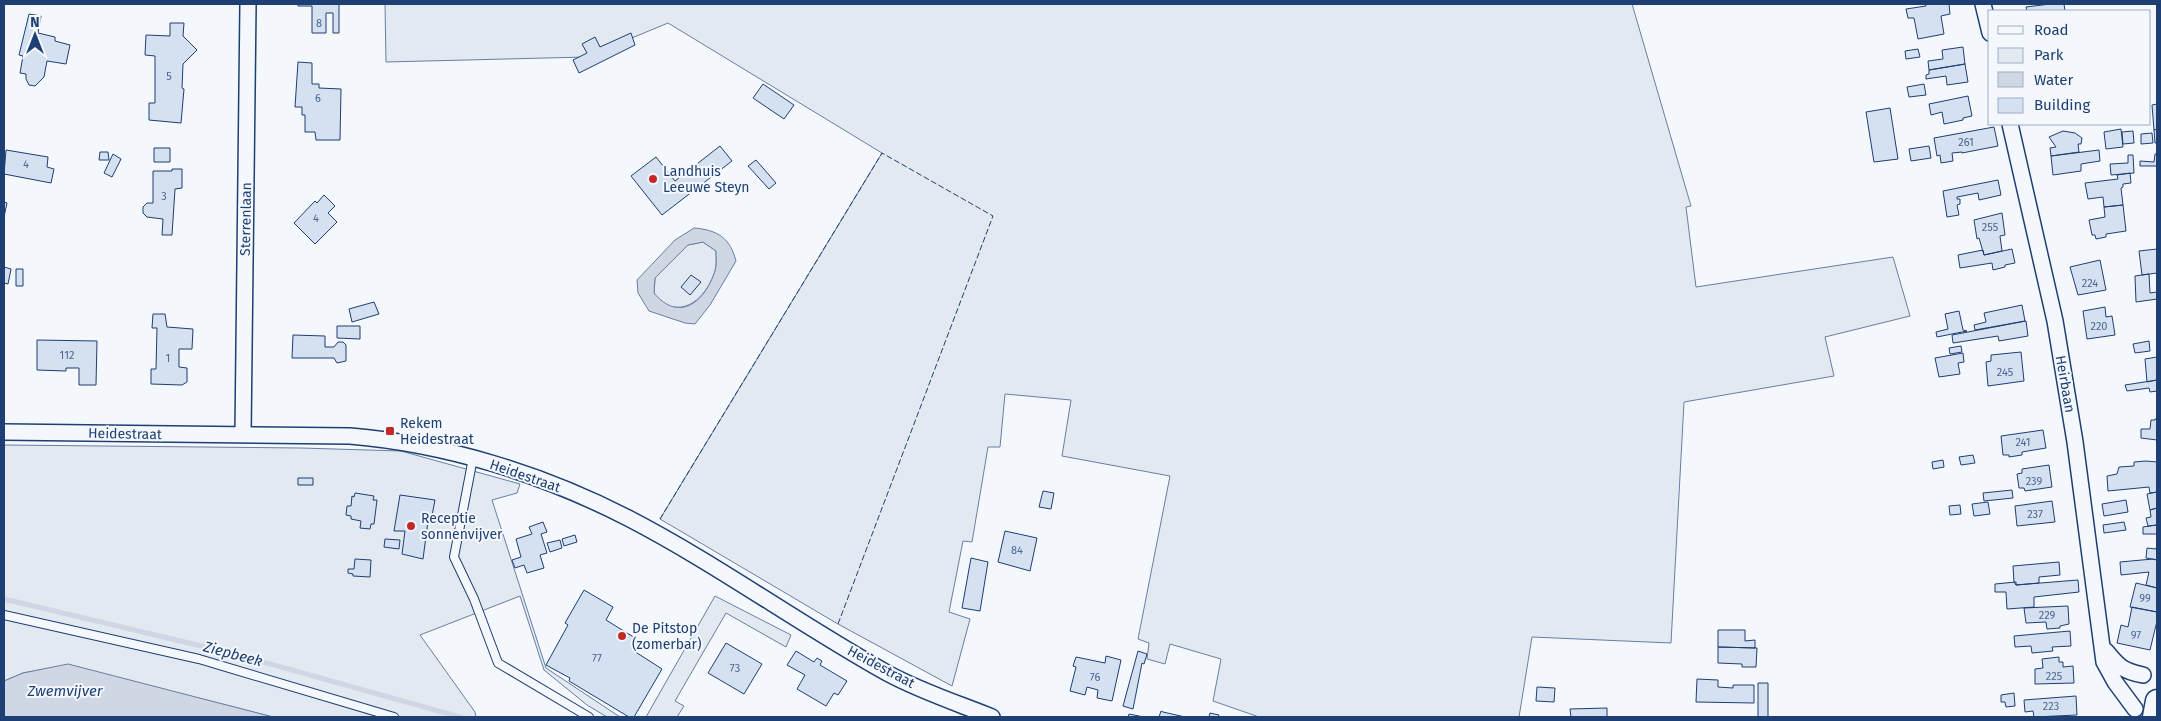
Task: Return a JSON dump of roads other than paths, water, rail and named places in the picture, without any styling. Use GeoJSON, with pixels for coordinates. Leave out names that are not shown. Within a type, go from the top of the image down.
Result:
{"type":"FeatureCollection","features":[{"type":"Feature","properties":{"kind":"main road"},"geometry":{"type":"LineString","coordinates":[[2144,713],[2157,701]]}},
{"type":"Feature","properties":{"kind":"street","name":"Sterrenlaan"},"geometry":{"type":"LineString","coordinates":[[243,435],[248,4]]}},
{"type":"Feature","properties":{"kind":"street"},"geometry":{"type":"LineString","coordinates":[[1983,4],[1988,25]]}},
{"type":"Feature","properties":{"kind":"street","name":"Heirbaan"},"geometry":{"type":"LineString","coordinates":[[2010,125],[2054,321],[2075,442],[2104,662],[2114,682],[2144,713]]}},
{"type":"Feature","properties":{"kind":"street","name":"Heidestraat"},"geometry":{"type":"LineString","coordinates":[[4,432],[350,436],[389,439],[473,458],[530,476],[583,496],[628,518],[710,564],[889,674],[992,717]]}},
{"type":"Feature","properties":{"kind":"street"},"geometry":{"type":"LineString","coordinates":[[2103,648],[2120,668],[2127,672],[2143,675]]}},
{"type":"Feature","properties":{"kind":"lane"},"geometry":{"type":"LineString","coordinates":[[473,458],[454,557],[474,599],[498,663],[589,717]]}},
{"type":"Feature","properties":{"kind":"lane"},"geometry":{"type":"LineString","coordinates":[[4,615],[200,659],[394,717]]}},
{"type":"Feature","properties":{"kind":"water"},"geometry":{"type":"Polygon","coordinates":[[[694,228],[716,233],[730,246],[736,261],[710,305],[695,324],[685,323],[649,311],[638,293],[637,280],[675,240],[694,228]],[[703,242],[688,245],[655,278],[654,293],[663,302],[673,307],[690,305],[705,292],[711,282],[716,269],[716,251],[703,242]]]}},
{"type":"Feature","properties":{"kind":"water","name":"Zwemvijver"},"geometry":{"type":"Polygon","coordinates":[[[68,664],[273,717],[4,717],[4,681],[23,673],[68,664]]]}},
{"type":"Feature","properties":{"kind":"waterway","name":"Ziepbeek"},"geometry":{"type":"LineString","coordinates":[[4,599],[235,654],[460,717]]}},
{"type":"Feature","properties":{"kind":"place","name":"Landhuis Leeuwe Steyn"},"geometry":{"type":"Point","coordinates":[653,179]}},
{"type":"Feature","properties":{"kind":"place","name":"Rekem Heidestraat"},"geometry":{"type":"Point","coordinates":[390,431]}},
{"type":"Feature","properties":{"kind":"place","name":"Receptie sonnenvijver"},"geometry":{"type":"Point","coordinates":[411,526]}},
{"type":"Feature","properties":{"kind":"place","name":"De Pitstop (zomerbar)"},"geometry":{"type":"Point","coordinates":[622,636]}}]}
